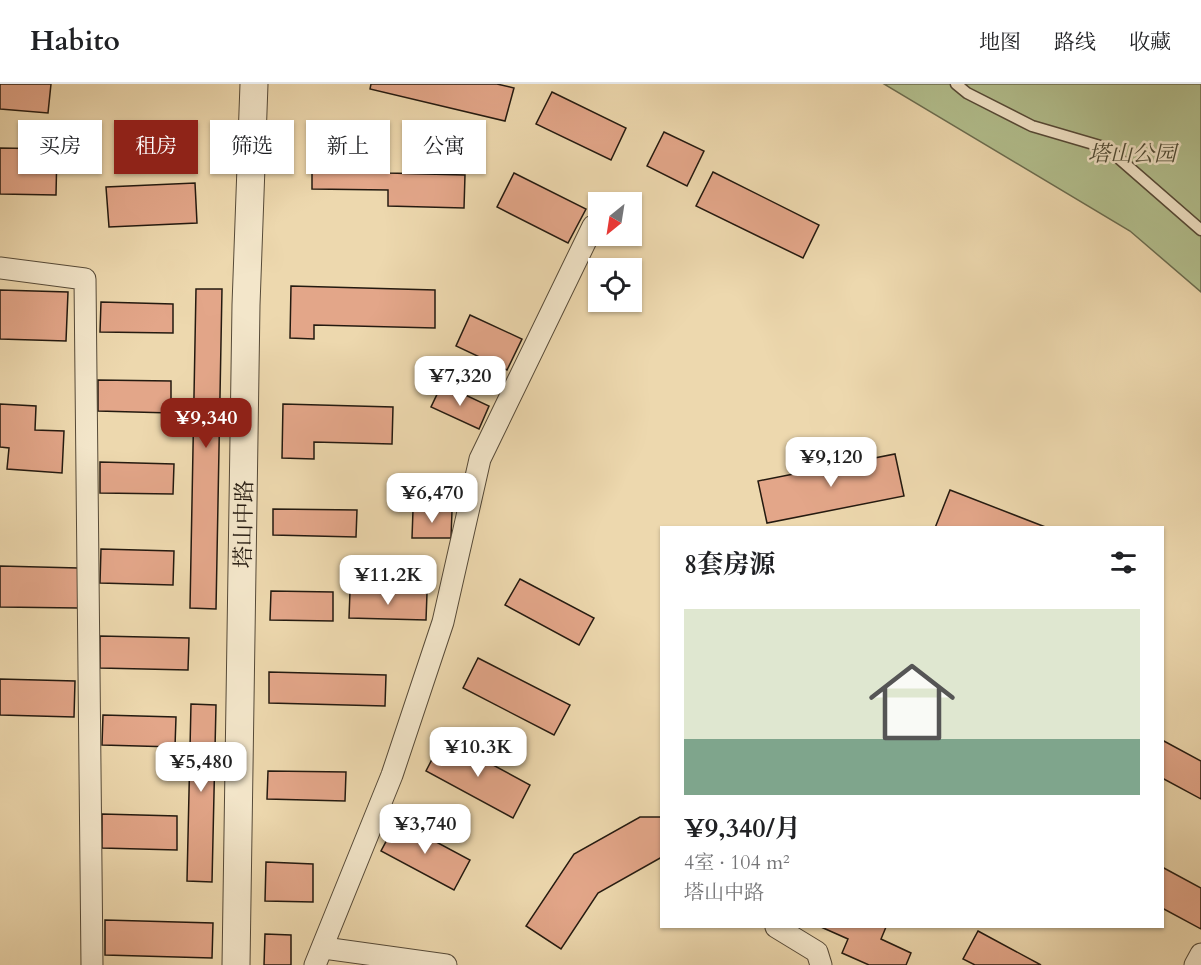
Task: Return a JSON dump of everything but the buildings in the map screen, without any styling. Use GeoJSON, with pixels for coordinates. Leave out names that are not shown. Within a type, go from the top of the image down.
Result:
{"type":"FeatureCollection","features":[{"type":"Feature","properties":{"kind":"street","name":"塔山中路"},"geometry":{"type":"LineString","coordinates":[[236,965],[246,305],[254,84]]}},
{"type":"Feature","properties":{"kind":"street"},"geometry":{"type":"LineString","coordinates":[[446,965],[319,957],[392,775],[443,622],[480,459],[588,236]]}},
{"type":"Feature","properties":{"kind":"street"},"geometry":{"type":"LineString","coordinates":[[0,268],[85,279],[92,965]]}},
{"type":"Feature","properties":{"kind":"street"},"geometry":{"type":"LineString","coordinates":[[778,928],[817,952],[821,965]]}},
{"type":"Feature","properties":{"kind":"street"},"geometry":{"type":"LineString","coordinates":[[1195,965],[1201,954]]}},
{"type":"Feature","properties":{"kind":"lane"},"geometry":{"type":"LineString","coordinates":[[956,84],[966,93],[1032,126],[1107,148],[1201,230]]}},
{"type":"Feature","properties":{"kind":"green space","name":"塔山公园"},"geometry":{"type":"Polygon","coordinates":[[[884,84],[1201,84],[1201,292],[1130,231],[884,84]]]}}]}
